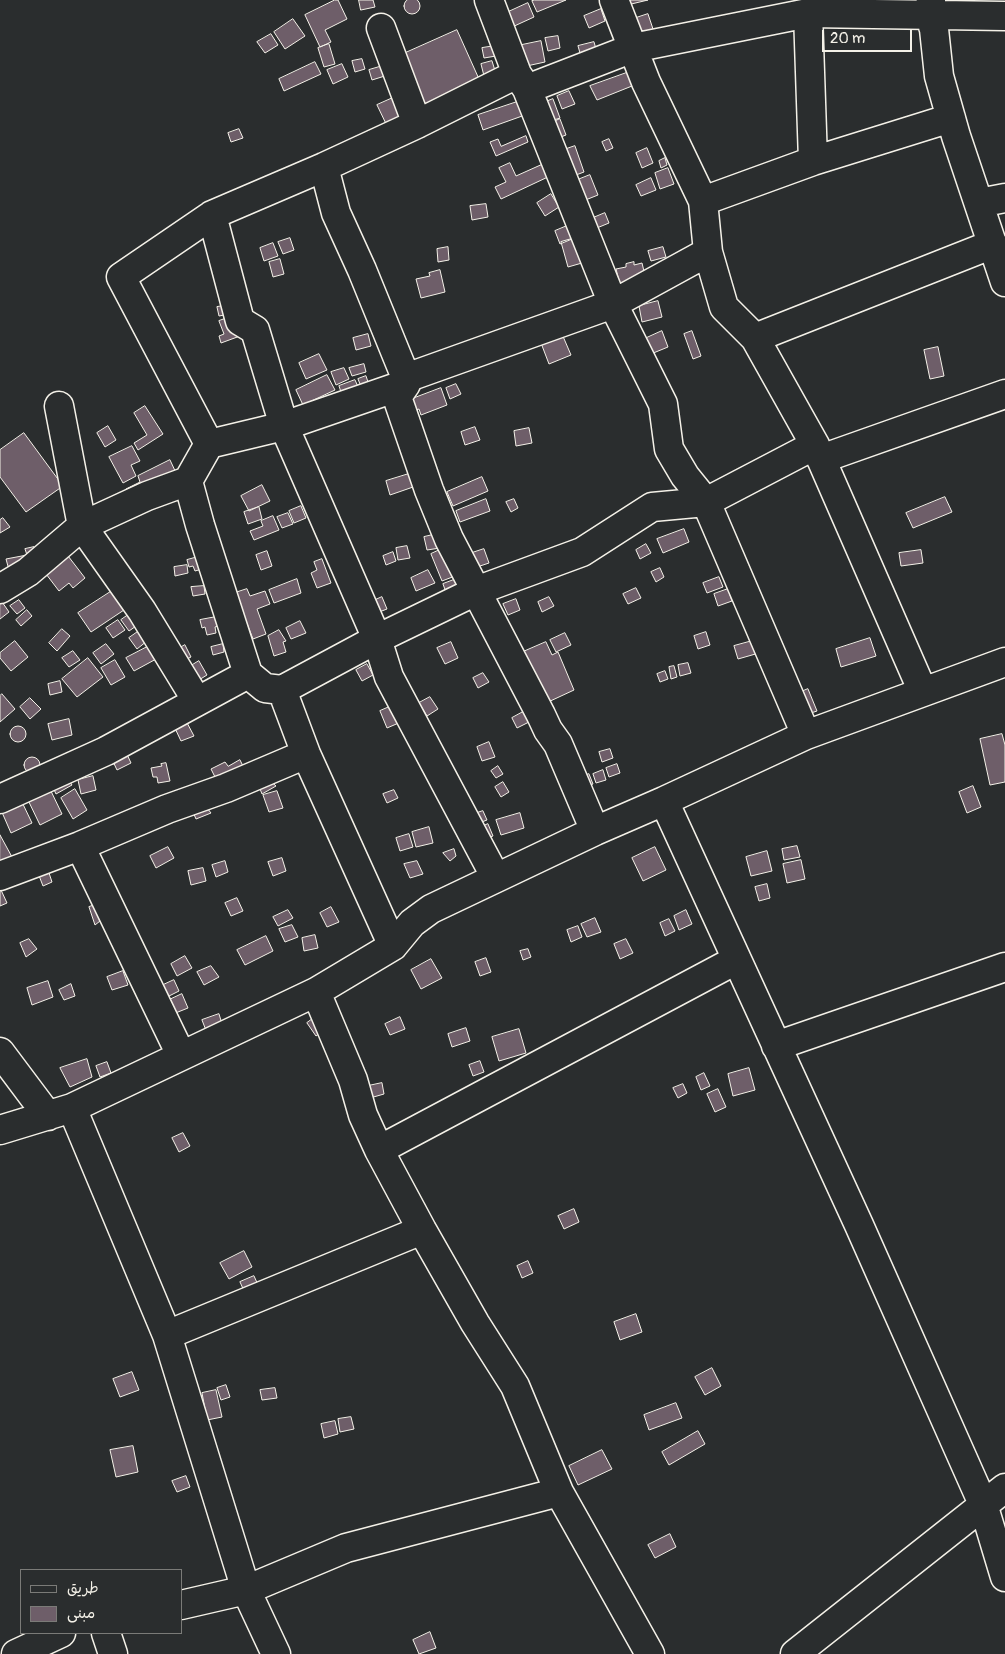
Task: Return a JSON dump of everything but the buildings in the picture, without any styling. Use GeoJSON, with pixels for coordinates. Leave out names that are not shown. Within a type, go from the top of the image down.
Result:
{"type":"FeatureCollection","features":[{"type":"Feature","properties":{"kind":"street"},"geometry":{"type":"LineString","coordinates":[[489,0],[613,304],[663,404],[669,450],[685,476],[706,502],[806,735]]}},
{"type":"Feature","properties":{"kind":"street"},"geometry":{"type":"LineString","coordinates":[[614,0],[646,82],[703,201],[708,252],[724,307],[755,338],[818,452],[923,692]]}},
{"type":"Feature","properties":{"kind":"street"},"geometry":{"type":"LineString","coordinates":[[930,7],[939,76],[951,118],[992,200],[992,244],[1005,282]]}},
{"type":"Feature","properties":{"kind":"street"},"geometry":{"type":"LineString","coordinates":[[210,444],[121,277],[212,215],[324,167],[417,124],[522,82],[633,48],[808,13],[930,7],[1005,16]]}},
{"type":"Feature","properties":{"kind":"street"},"geometry":{"type":"LineString","coordinates":[[808,13],[813,161]]}},
{"type":"Feature","properties":{"kind":"street"},"geometry":{"type":"LineString","coordinates":[[381,28],[417,124]]}},
{"type":"Feature","properties":{"kind":"street"},"geometry":{"type":"LineString","coordinates":[[703,201],[813,161],[951,118]]}},
{"type":"Feature","properties":{"kind":"street"},"geometry":{"type":"LineString","coordinates":[[324,167],[336,213],[362,270],[406,381],[397,398],[432,498],[449,539],[542,715],[548,730],[558,744],[595,830]]}},
{"type":"Feature","properties":{"kind":"street"},"geometry":{"type":"LineString","coordinates":[[212,215],[240,321],[255,330],[284,426],[377,639],[390,677],[496,878]]}},
{"type":"Feature","properties":{"kind":"street"},"geometry":{"type":"LineString","coordinates":[[755,338],[992,244]]}},
{"type":"Feature","properties":{"kind":"street"},"geometry":{"type":"LineString","coordinates":[[0,588],[28,572],[82,526],[147,496],[188,480],[210,444],[284,426],[613,304],[708,252]]}},
{"type":"Feature","properties":{"kind":"street"},"geometry":{"type":"LineString","coordinates":[[188,480],[200,525],[248,674],[265,688],[282,690],[377,639],[476,591],[582,552],[652,507],[706,502],[818,452],[1005,394]]}},
{"type":"Feature","properties":{"kind":"street"},"geometry":{"type":"LineString","coordinates":[[59,406],[82,526],[142,611],[197,701]]}},
{"type":"Feature","properties":{"kind":"street"},"geometry":{"type":"LineString","coordinates":[[0,1130],[60,1112],[316,992],[393,946],[412,924],[431,909],[595,830],[664,801],[806,735],[1005,662]]}},
{"type":"Feature","properties":{"kind":"street"},"geometry":{"type":"LineString","coordinates":[[0,799],[106,751],[248,674]]}},
{"type":"Feature","properties":{"kind":"street"},"geometry":{"type":"LineString","coordinates":[[282,690],[306,754],[393,946]]}},
{"type":"Feature","properties":{"kind":"street"},"geometry":{"type":"LineString","coordinates":[[0,876],[80,846],[167,808],[226,788],[306,754]]}},
{"type":"Feature","properties":{"kind":"street"},"geometry":{"type":"LineString","coordinates":[[664,801],[859,1225],[983,1504],[1005,1577]]}},
{"type":"Feature","properties":{"kind":"street"},"geometry":{"type":"LineString","coordinates":[[80,846],[181,1055]]}},
{"type":"Feature","properties":{"kind":"street"},"geometry":{"type":"LineString","coordinates":[[379,1150],[736,960]]}},
{"type":"Feature","properties":{"kind":"street"},"geometry":{"type":"LineString","coordinates":[[776,1046],[1005,967]]}},
{"type":"Feature","properties":{"kind":"street"},"geometry":{"type":"LineString","coordinates":[[316,992],[353,1080],[363,1115],[379,1150],[475,1323],[515,1386],[559,1492],[650,1654]]}},
{"type":"Feature","properties":{"kind":"street"},"geometry":{"type":"LineString","coordinates":[[0,1052],[60,1112],[167,1335],[246,1590],[276,1654]]}},
{"type":"Feature","properties":{"kind":"street"},"geometry":{"type":"LineString","coordinates":[[167,1335],[422,1230]]}},
{"type":"Feature","properties":{"kind":"street"},"geometry":{"type":"LineString","coordinates":[[795,1654],[1005,1488]]}},
{"type":"Feature","properties":{"kind":"street"},"geometry":{"type":"LineString","coordinates":[[182,1604],[246,1590],[346,1548],[559,1492]]}},
{"type":"Feature","properties":{"kind":"street"},"geometry":{"type":"LineString","coordinates":[[16,1654],[59,1634]]}},
{"type":"Feature","properties":{"kind":"street"},"geometry":{"type":"LineString","coordinates":[[106,1634],[113,1654]]}}]}
